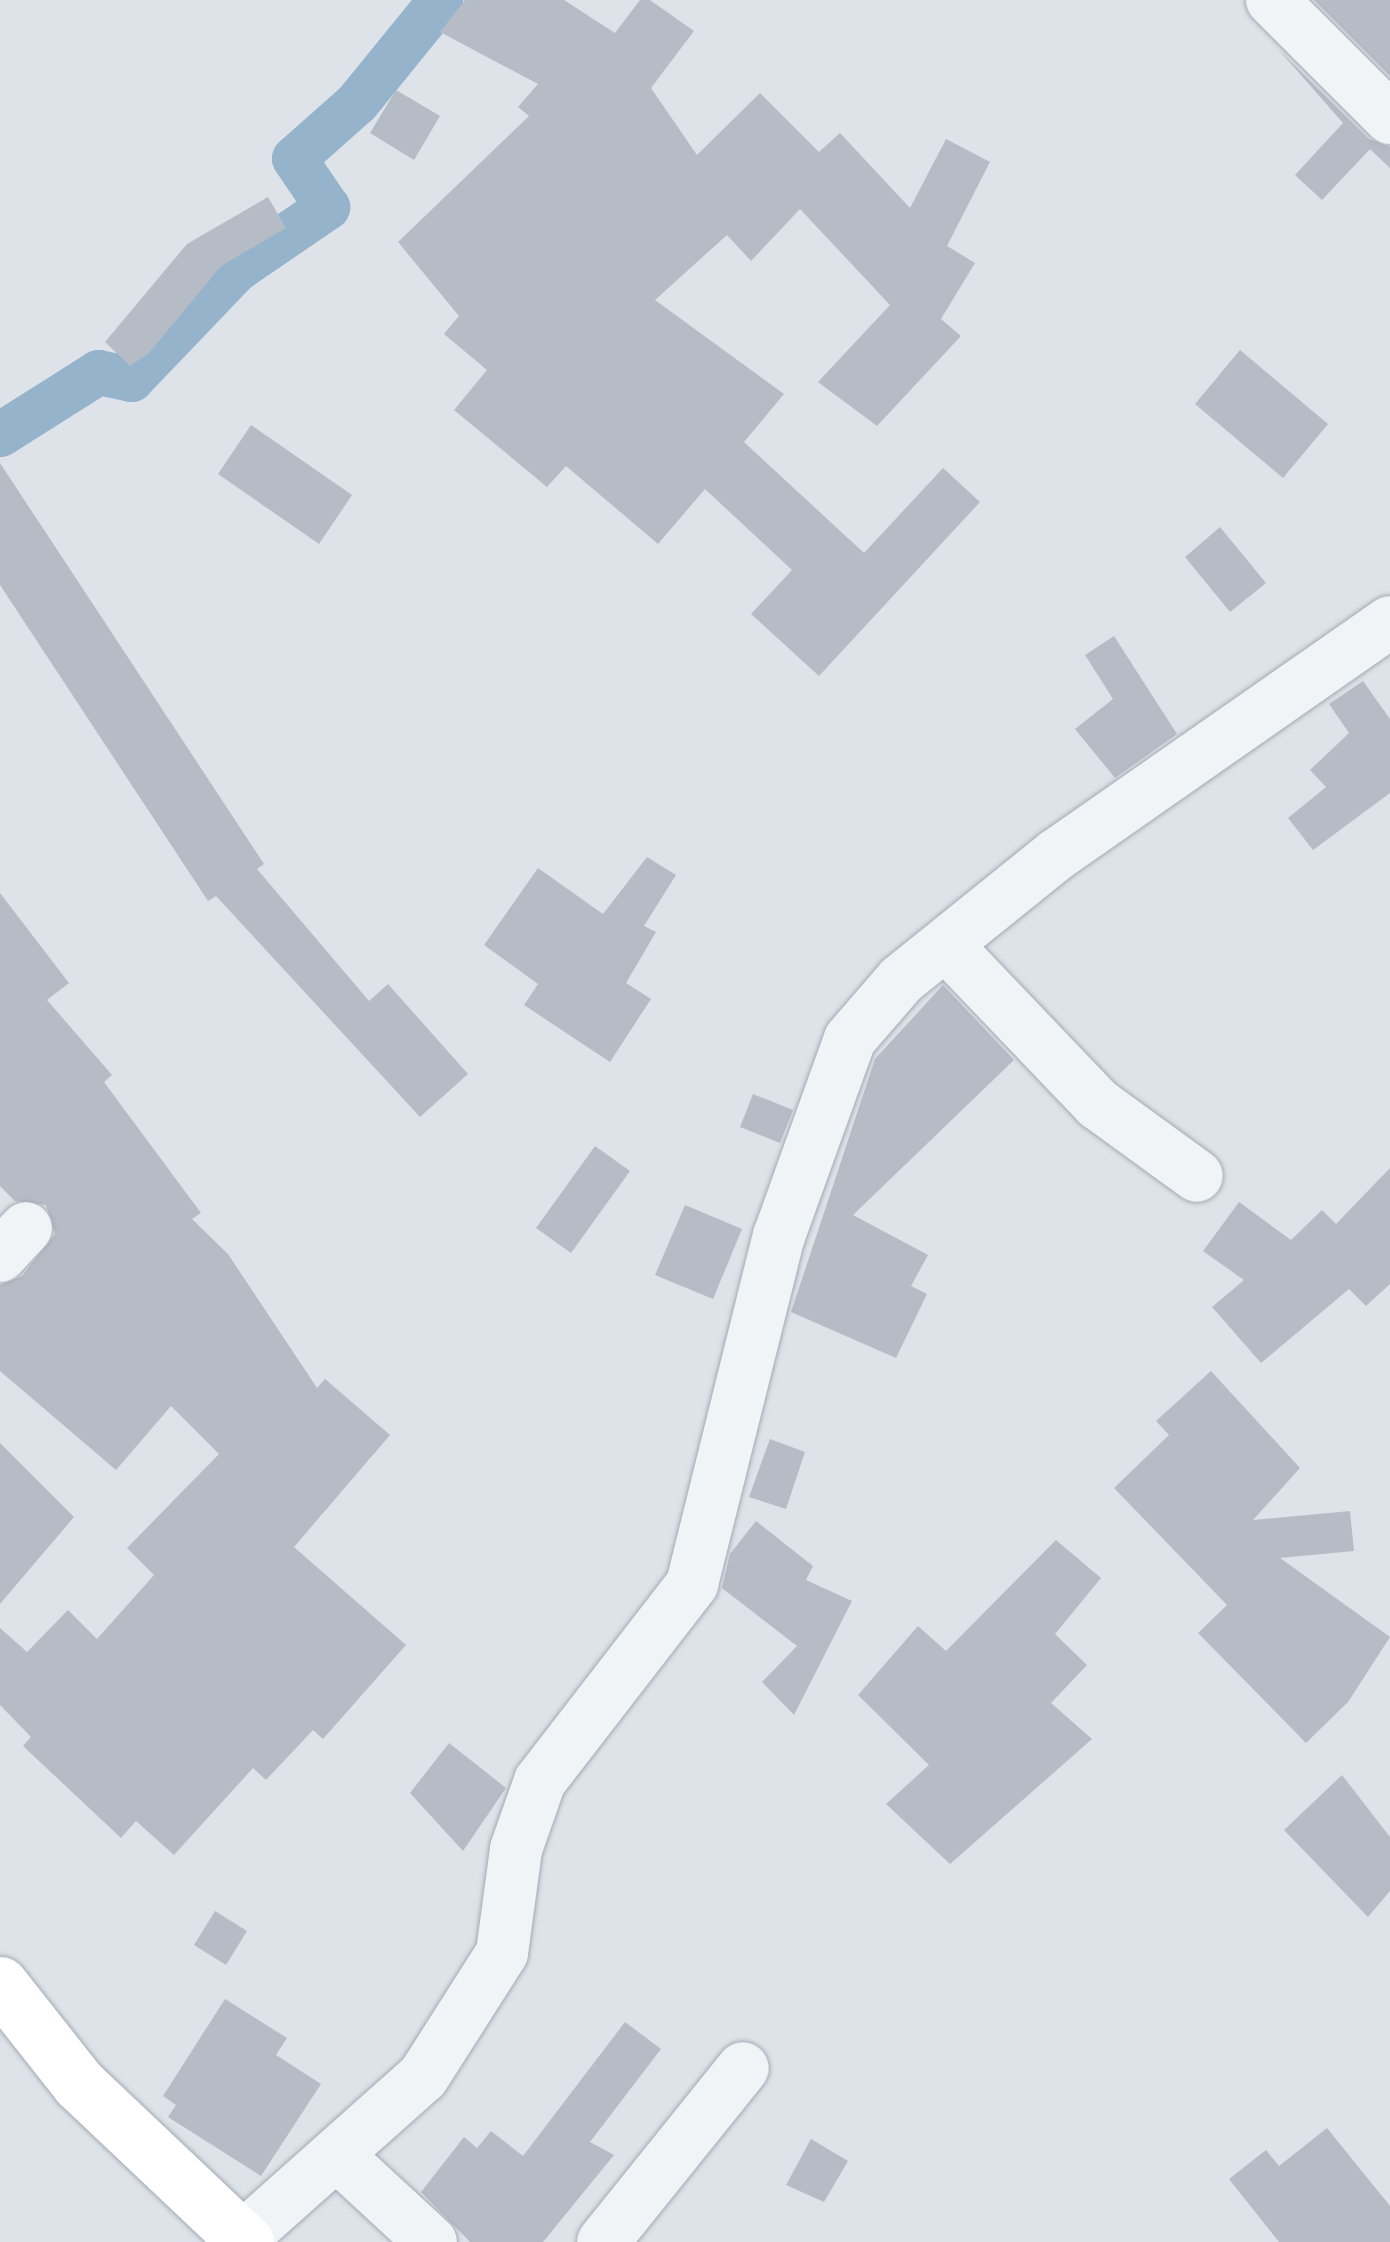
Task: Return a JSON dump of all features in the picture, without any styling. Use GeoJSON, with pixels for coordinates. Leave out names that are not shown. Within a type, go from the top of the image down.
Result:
{"type":"FeatureCollection","features":[{"type":"Feature","properties":{"kind":"street"},"geometry":{"type":"LineString","coordinates":[[1272,0],[1390,118]]}},
{"type":"Feature","properties":{"kind":"street"},"geometry":{"type":"LineString","coordinates":[[0,1984],[79,2084],[244,2240],[423,2077],[502,1953],[516,1849],[540,1781],[692,1584],[812,1134],[850,1038],[946,944],[1056,855],[1390,622]]}},
{"type":"Feature","properties":{"kind":"street"},"geometry":{"type":"LineString","coordinates":[[946,944],[1098,1104],[1197,1176]]}},
{"type":"Feature","properties":{"kind":"street"},"geometry":{"type":"LineString","coordinates":[[604,2242],[744,2068]]}},
{"type":"Feature","properties":{"kind":"street"},"geometry":{"type":"LineString","coordinates":[[339,2157],[431,2242]]}},
{"type":"Feature","properties":{"kind":"building"},"geometry":{"type":"Polygon","coordinates":[[[465,0],[564,0],[615,33],[640,0],[650,0],[694,31],[651,88],[697,155],[760,93],[819,152],[840,133],[910,208],[946,139],[990,162],[947,246],[975,263],[941,319],[961,336],[877,426],[818,382],[890,305],[800,209],[751,261],[727,235],[655,300],[784,394],[744,442],[864,553],[943,468],[980,502],[819,676],[751,614],[792,570],[705,489],[658,544],[566,466],[547,487],[454,410],[487,370],[444,334],[459,316],[398,242],[529,116],[518,107],[538,84],[440,32],[465,0]]]}},
{"type":"Feature","properties":{"kind":"building"},"geometry":{"type":"Polygon","coordinates":[[[1314,0],[1390,0],[1390,76],[1314,0]]]}},
{"type":"Feature","properties":{"kind":"building"},"geometry":{"type":"Polygon","coordinates":[[[1279,50],[1369,139],[1390,147],[1390,168],[1370,149],[1322,200],[1295,175],[1343,123],[1279,50]]]}},
{"type":"Feature","properties":{"kind":"building"},"geometry":{"type":"Polygon","coordinates":[[[396,90],[440,116],[414,160],[370,133],[396,90]]]}},
{"type":"Feature","properties":{"kind":"building"},"geometry":{"type":"Polygon","coordinates":[[[268,197],[286,228],[221,266],[149,353],[130,366],[105,342],[187,244],[268,197]]]}},
{"type":"Feature","properties":{"kind":"building"},"geometry":{"type":"Polygon","coordinates":[[[1240,350],[1328,424],[1283,478],[1195,404],[1240,350]]]}},
{"type":"Feature","properties":{"kind":"building"},"geometry":{"type":"Polygon","coordinates":[[[251,425],[352,495],[319,544],[218,474],[251,425]]]}},
{"type":"Feature","properties":{"kind":"building"},"geometry":{"type":"Polygon","coordinates":[[[0,463],[264,864],[257,869],[369,1001],[388,984],[468,1074],[420,1117],[216,896],[208,901],[0,585],[0,463]]]}},
{"type":"Feature","properties":{"kind":"building"},"geometry":{"type":"Polygon","coordinates":[[[1220,527],[1266,583],[1230,612],[1185,557],[1220,527]]]}},
{"type":"Feature","properties":{"kind":"building"},"geometry":{"type":"Polygon","coordinates":[[[1114,636],[1177,734],[1115,778],[1075,729],[1113,699],[1085,655],[1114,636]]]}},
{"type":"Feature","properties":{"kind":"building"},"geometry":{"type":"Polygon","coordinates":[[[1363,681],[1390,719],[1390,793],[1313,850],[1288,818],[1326,787],[1310,770],[1349,733],[1329,704],[1363,681]]]}},
{"type":"Feature","properties":{"kind":"building"},"geometry":{"type":"Polygon","coordinates":[[[647,857],[676,875],[644,926],[656,932],[626,983],[651,999],[610,1062],[524,1005],[538,984],[484,945],[538,868],[603,914],[647,857]]]}},
{"type":"Feature","properties":{"kind":"building"},"geometry":{"type":"Polygon","coordinates":[[[0,893],[69,983],[47,1000],[112,1075],[104,1082],[201,1213],[192,1219],[228,1254],[317,1388],[325,1379],[390,1435],[294,1547],[406,1645],[323,1739],[313,1730],[266,1780],[253,1768],[174,1855],[136,1821],[121,1838],[23,1746],[31,1737],[0,1705],[0,1628],[27,1652],[68,1610],[97,1639],[154,1575],[127,1548],[219,1454],[171,1406],[116,1470],[0,1371],[0,1285],[22,1276],[55,1234],[46,1205],[15,1201],[0,1186],[0,893]]]}},
{"type":"Feature","properties":{"kind":"building"},"geometry":{"type":"Polygon","coordinates":[[[943,985],[1014,1060],[853,1215],[928,1255],[911,1286],[927,1294],[896,1358],[791,1312],[875,1059],[943,985]]]}},
{"type":"Feature","properties":{"kind":"building"},"geometry":{"type":"Polygon","coordinates":[[[753,1094],[793,1110],[780,1143],[740,1127],[753,1094]]]}},
{"type":"Feature","properties":{"kind":"building"},"geometry":{"type":"Polygon","coordinates":[[[595,1146],[630,1171],[571,1253],[536,1228],[595,1146]]]}},
{"type":"Feature","properties":{"kind":"building"},"geometry":{"type":"Polygon","coordinates":[[[1390,1168],[1390,1284],[1366,1306],[1349,1289],[1261,1363],[1212,1307],[1244,1280],[1203,1251],[1239,1202],[1291,1240],[1322,1210],[1336,1224],[1390,1168]]]}},
{"type":"Feature","properties":{"kind":"building"},"geometry":{"type":"Polygon","coordinates":[[[685,1205],[742,1229],[713,1299],[655,1275],[685,1205]]]}},
{"type":"Feature","properties":{"kind":"building"},"geometry":{"type":"Polygon","coordinates":[[[1211,1371],[1300,1468],[1253,1520],[1350,1511],[1354,1551],[1280,1558],[1390,1637],[1348,1702],[1306,1743],[1198,1633],[1227,1605],[1114,1488],[1169,1435],[1156,1421],[1211,1371]]]}},
{"type":"Feature","properties":{"kind":"building"},"geometry":{"type":"Polygon","coordinates":[[[770,1439],[805,1452],[786,1509],[749,1497],[770,1439]]]}},
{"type":"Feature","properties":{"kind":"building"},"geometry":{"type":"Polygon","coordinates":[[[0,1443],[74,1517],[0,1604],[0,1443]]]}},
{"type":"Feature","properties":{"kind":"building"},"geometry":{"type":"Polygon","coordinates":[[[756,1521],[813,1566],[806,1580],[852,1601],[794,1715],[762,1682],[797,1646],[722,1588],[730,1554],[756,1521]]]}},
{"type":"Feature","properties":{"kind":"building"},"geometry":{"type":"Polygon","coordinates":[[[1056,1540],[1101,1578],[1055,1634],[1087,1665],[1051,1703],[1092,1739],[950,1864],[886,1804],[929,1765],[858,1695],[918,1626],[946,1651],[1056,1540]]]}},
{"type":"Feature","properties":{"kind":"building"},"geometry":{"type":"Polygon","coordinates":[[[449,1743],[506,1788],[463,1851],[410,1793],[449,1743]]]}},
{"type":"Feature","properties":{"kind":"building"},"geometry":{"type":"Polygon","coordinates":[[[1342,1775],[1390,1837],[1390,1891],[1368,1917],[1284,1830],[1342,1775]]]}},
{"type":"Feature","properties":{"kind":"building"},"geometry":{"type":"Polygon","coordinates":[[[215,1911],[247,1931],[226,1965],[194,1945],[215,1911]]]}},
{"type":"Feature","properties":{"kind":"building"},"geometry":{"type":"Polygon","coordinates":[[[225,1999],[287,2038],[276,2055],[321,2084],[261,2176],[168,2117],[176,2105],[163,2096],[225,1999]]]}},
{"type":"Feature","properties":{"kind":"building"},"geometry":{"type":"Polygon","coordinates":[[[625,2022],[661,2049],[590,2142],[614,2155],[543,2242],[470,2242],[421,2192],[464,2137],[477,2148],[491,2131],[523,2156],[625,2022]]]}},
{"type":"Feature","properties":{"kind":"building"},"geometry":{"type":"Polygon","coordinates":[[[1327,2128],[1390,2206],[1390,2242],[1279,2242],[1229,2179],[1266,2150],[1279,2166],[1327,2128]]]}},
{"type":"Feature","properties":{"kind":"building"},"geometry":{"type":"Polygon","coordinates":[[[811,2139],[848,2161],[824,2202],[786,2185],[811,2139]]]}},
{"type":"Feature","properties":{"kind":"waterway"},"geometry":{"type":"LineString","coordinates":[[0,434],[98,372],[131,379],[235,270],[327,207],[294,158],[357,102],[440,0]]}}]}
